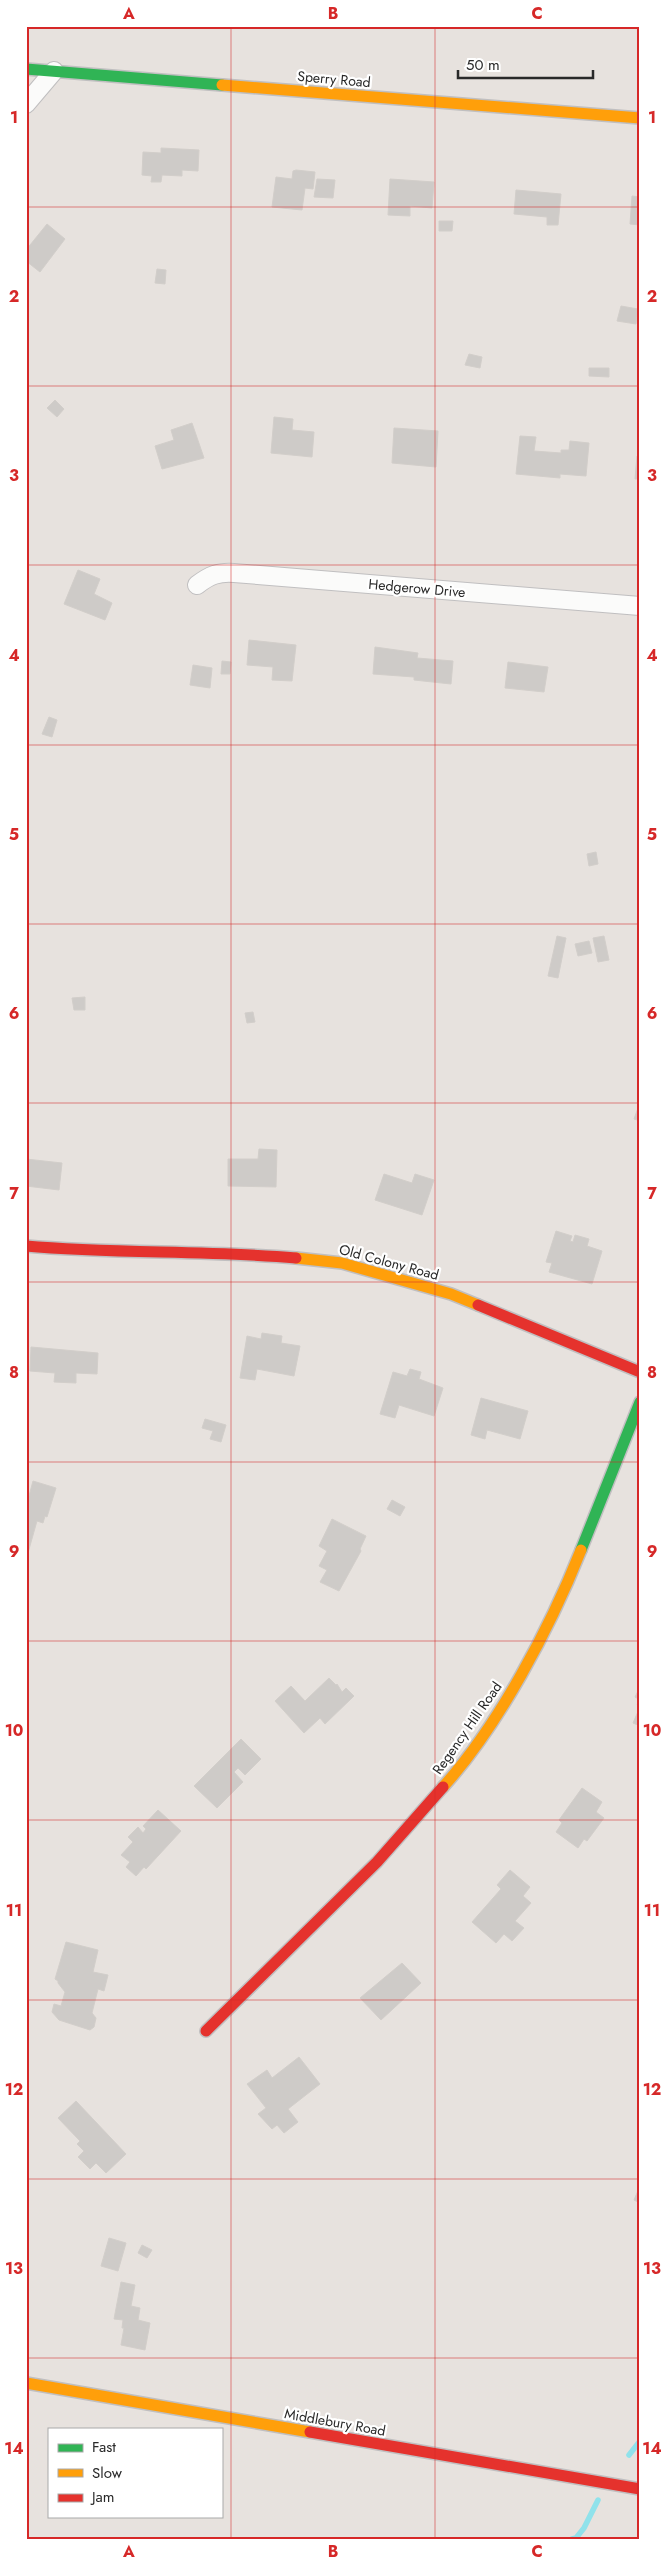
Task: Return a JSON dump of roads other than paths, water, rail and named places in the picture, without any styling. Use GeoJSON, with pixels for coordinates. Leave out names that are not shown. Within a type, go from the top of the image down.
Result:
{"type":"FeatureCollection","features":[{"type":"Feature","properties":{"kind":"street","name":"Sperry Road"},"geometry":{"type":"LineString","coordinates":[[26,69],[640,118]]}},
{"type":"Feature","properties":{"kind":"street"},"geometry":{"type":"LineString","coordinates":[[26,104],[54,71]]}},
{"type":"Feature","properties":{"kind":"street","name":"Hedgerow Drive"},"geometry":{"type":"LineString","coordinates":[[197,585],[208,576],[220,572],[640,606]]}},
{"type":"Feature","properties":{"kind":"street","name":"Old Colony Road"},"geometry":{"type":"LineString","coordinates":[[26,1246],[71,1250],[240,1253],[342,1263],[451,1294],[640,1372]]}},
{"type":"Feature","properties":{"kind":"street","name":"Regency Hill Road"},"geometry":{"type":"LineString","coordinates":[[206,2031],[376,1862],[457,1772],[510,1694],[569,1580],[640,1402]]}},
{"type":"Feature","properties":{"kind":"street","name":"Middlebury Road"},"geometry":{"type":"LineString","coordinates":[[26,2383],[640,2489]]}},
{"type":"Feature","properties":{"kind":"waterway"},"geometry":{"type":"LineString","coordinates":[[629,2455],[640,2441]]}},
{"type":"Feature","properties":{"kind":"waterway"},"geometry":{"type":"LineString","coordinates":[[572,2539],[576,2538],[584,2528],[598,2500]]}}]}
